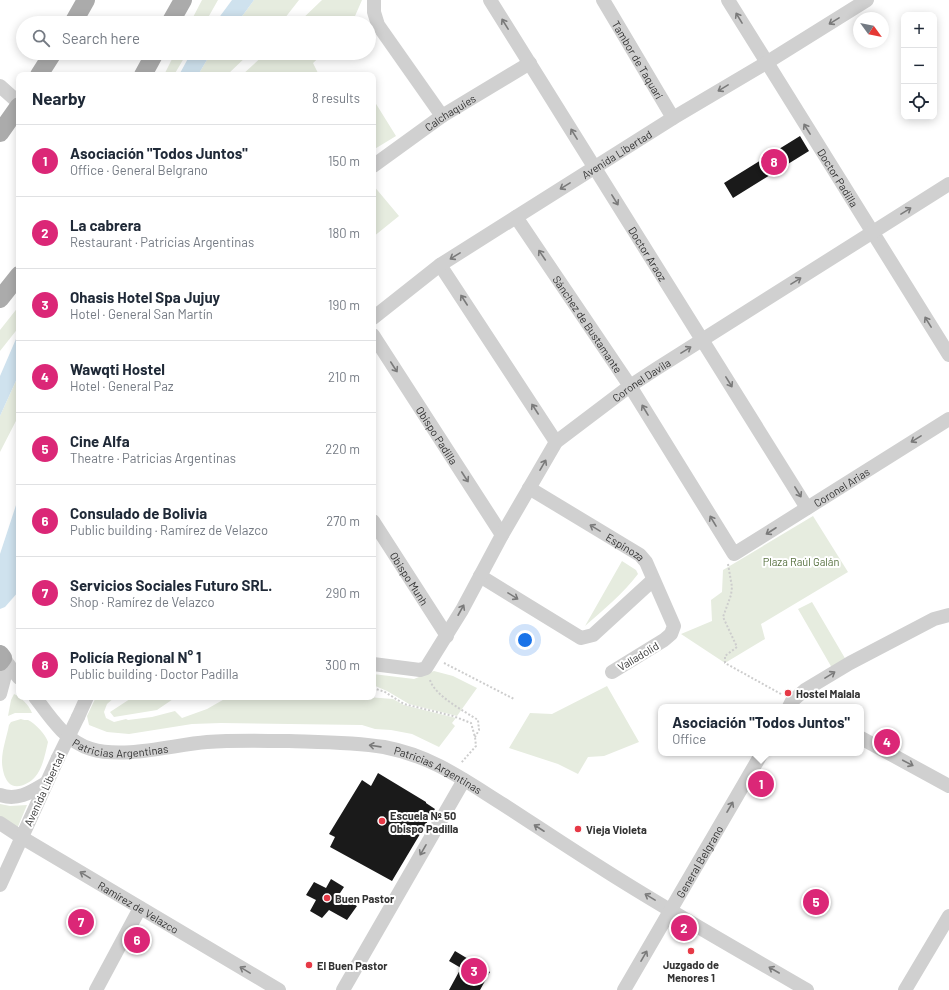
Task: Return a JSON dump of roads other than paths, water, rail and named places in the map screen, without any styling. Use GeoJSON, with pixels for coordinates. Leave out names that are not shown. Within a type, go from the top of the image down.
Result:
{"type":"FeatureCollection","features":[{"type":"Feature","properties":{"kind":"main road"},"geometry":{"type":"LineString","coordinates":[[77,16],[86,0]]}},
{"type":"Feature","properties":{"kind":"main road"},"geometry":{"type":"LineString","coordinates":[[174,16],[182,0]]}},
{"type":"Feature","properties":{"kind":"main road"},"geometry":{"type":"LineString","coordinates":[[41,72],[49,60]]}},
{"type":"Feature","properties":{"kind":"main road"},"geometry":{"type":"LineString","coordinates":[[145,72],[151,60]]}},
{"type":"Feature","properties":{"kind":"main road"},"geometry":{"type":"LineString","coordinates":[[0,133],[16,109]]}},
{"type":"Feature","properties":{"kind":"main road"},"geometry":{"type":"LineString","coordinates":[[0,299],[16,279]]}},
{"type":"Feature","properties":{"kind":"street"},"geometry":{"type":"LineString","coordinates":[[374,0],[375,16]]}},
{"type":"Feature","properties":{"kind":"street","name":"Doctor Araoz"},"geometry":{"type":"LineString","coordinates":[[490,0],[807,508]]}},
{"type":"Feature","properties":{"kind":"street","name":"Tambor de Taquarí"},"geometry":{"type":"LineString","coordinates":[[603,0],[674,118]]}},
{"type":"Feature","properties":{"kind":"street","name":"Doctor Padilla"},"geometry":{"type":"LineString","coordinates":[[728,0],[949,355]]}},
{"type":"Feature","properties":{"kind":"street","name":"Avenida Libertad"},"geometry":{"type":"LineString","coordinates":[[376,316],[440,265],[594,167],[868,0]]}},
{"type":"Feature","properties":{"kind":"street"},"geometry":{"type":"LineString","coordinates":[[376,18],[378,25],[442,116]]}},
{"type":"Feature","properties":{"kind":"street","name":"Calchaquies"},"geometry":{"type":"LineString","coordinates":[[376,164],[442,116],[530,63]]}},
{"type":"Feature","properties":{"kind":"street"},"geometry":{"type":"LineString","coordinates":[[0,86],[16,101]]}},
{"type":"Feature","properties":{"kind":"street","name":"Coronel Davila"},"geometry":{"type":"LineString","coordinates":[[376,664],[420,670],[430,663],[556,442],[630,386],[949,184]]}},
{"type":"Feature","properties":{"kind":"street","name":"Sánchez de Bustamante"},"geometry":{"type":"LineString","coordinates":[[516,217],[630,386],[734,554]]}},
{"type":"Feature","properties":{"kind":"street"},"geometry":{"type":"LineString","coordinates":[[440,265],[556,442]]}},
{"type":"Feature","properties":{"kind":"street","name":"Obispo Padilla"},"geometry":{"type":"LineString","coordinates":[[376,340],[502,535]]}},
{"type":"Feature","properties":{"kind":"street","name":"Coronel Arias"},"geometry":{"type":"LineString","coordinates":[[734,554],[949,419]]}},
{"type":"Feature","properties":{"kind":"street","name":"Espinoza"},"geometry":{"type":"LineString","coordinates":[[529,488],[640,555],[646,562],[674,626],[671,634],[664,640]]}},
{"type":"Feature","properties":{"kind":"street","name":"Obispo Munh"},"geometry":{"type":"LineString","coordinates":[[376,526],[446,636]]}},
{"type":"Feature","properties":{"kind":"street"},"geometry":{"type":"LineString","coordinates":[[480,576],[581,638],[594,635],[653,580]]}},
{"type":"Feature","properties":{"kind":"street"},"geometry":{"type":"LineString","coordinates":[[796,704],[805,690],[850,663],[934,619],[949,615]]}},
{"type":"Feature","properties":{"kind":"street","name":"Valladolid"},"geometry":{"type":"LineString","coordinates":[[612,672],[664,640]]}},
{"type":"Feature","properties":{"kind":"street"},"geometry":{"type":"LineString","coordinates":[[3,660],[16,675]]}},
{"type":"Feature","properties":{"kind":"street"},"geometry":{"type":"LineString","coordinates":[[0,694],[3,660]]}},
{"type":"Feature","properties":{"kind":"street","name":"Patricias Argentinas"},"geometry":{"type":"LineString","coordinates":[[37,700],[64,733],[78,744],[91,749],[134,752],[225,741],[336,742],[384,747],[406,752],[451,771],[608,872],[807,990]]}},
{"type":"Feature","properties":{"kind":"street","name":"Avenida Libertad"},"geometry":{"type":"LineString","coordinates":[[0,885],[86,700]]}},
{"type":"Feature","properties":{"kind":"street"},"geometry":{"type":"LineString","coordinates":[[864,740],[949,786]]}},
{"type":"Feature","properties":{"kind":"street","name":"General Belgrano"},"geometry":{"type":"LineString","coordinates":[[624,990],[760,756]]}},
{"type":"Feature","properties":{"kind":"street"},"geometry":{"type":"LineString","coordinates":[[343,990],[464,780]]}},
{"type":"Feature","properties":{"kind":"street"},"geometry":{"type":"LineString","coordinates":[[0,795],[6,797],[19,797],[46,784]]}},
{"type":"Feature","properties":{"kind":"street","name":"Ramírez de Velazco"},"geometry":{"type":"LineString","coordinates":[[0,823],[279,990]]}},
{"type":"Feature","properties":{"kind":"street"},"geometry":{"type":"LineString","coordinates":[[96,990],[140,908]]}},
{"type":"Feature","properties":{"kind":"street"},"geometry":{"type":"LineString","coordinates":[[905,990],[949,916]]}},
{"type":"Feature","properties":{"kind":"water"},"geometry":{"type":"Polygon","coordinates":[[[232,0],[254,0],[242,16],[220,16],[232,0]]]}},
{"type":"Feature","properties":{"kind":"water"},"geometry":{"type":"Polygon","coordinates":[[[187,60],[207,60],[200,72],[181,72],[187,60]]]}},
{"type":"Feature","properties":{"kind":"water"},"geometry":{"type":"Polygon","coordinates":[[[16,339],[16,381],[0,416],[0,376],[16,339]]]}},
{"type":"Feature","properties":{"kind":"water"},"geometry":{"type":"Polygon","coordinates":[[[16,505],[16,594],[5,607],[0,609],[0,554],[16,505]]]}},
{"type":"Feature","properties":{"kind":"place","name":"Policía Regional N° 1"},"geometry":{"type":"Point","coordinates":[774,162]}},
{"type":"Feature","properties":{"kind":"place","name":"Hostel Malala"},"geometry":{"type":"Point","coordinates":[788,693]}},
{"type":"Feature","properties":{"kind":"place","name":"Wawqti Hostel"},"geometry":{"type":"Point","coordinates":[887,742]}},
{"type":"Feature","properties":{"kind":"place","name":"Asociación \"Todos Juntos\""},"geometry":{"type":"Point","coordinates":[761,784]}},
{"type":"Feature","properties":{"kind":"place","name":"Escuela Nº 50 Obispo Padilla"},"geometry":{"type":"Point","coordinates":[382,821]}},
{"type":"Feature","properties":{"kind":"place","name":"Vieja Violeta"},"geometry":{"type":"Point","coordinates":[578,829]}},
{"type":"Feature","properties":{"kind":"place","name":"Buen Pastor"},"geometry":{"type":"Point","coordinates":[327,898]}},
{"type":"Feature","properties":{"kind":"place","name":"Cine Alfa"},"geometry":{"type":"Point","coordinates":[816,902]}},
{"type":"Feature","properties":{"kind":"place","name":"Servicios Sociales Futuro SRL."},"geometry":{"type":"Point","coordinates":[81,922]}},
{"type":"Feature","properties":{"kind":"place","name":"La cabrera"},"geometry":{"type":"Point","coordinates":[684,928]}},
{"type":"Feature","properties":{"kind":"place","name":"Consulado de Bolivia"},"geometry":{"type":"Point","coordinates":[137,940]}},
{"type":"Feature","properties":{"kind":"place","name":"Juzgado de Menores 1"},"geometry":{"type":"Point","coordinates":[691,951]}},
{"type":"Feature","properties":{"kind":"place","name":"El Buen Pastor"},"geometry":{"type":"Point","coordinates":[309,965]}},
{"type":"Feature","properties":{"kind":"place","name":"Ohasis Hotel Spa Jujuy"},"geometry":{"type":"Point","coordinates":[474,971]}},
{"type":"Feature","properties":{"kind":"park label","name":"Plaza Raúl Galán"},"geometry":{"type":"Point","coordinates":[801,561]}}]}
